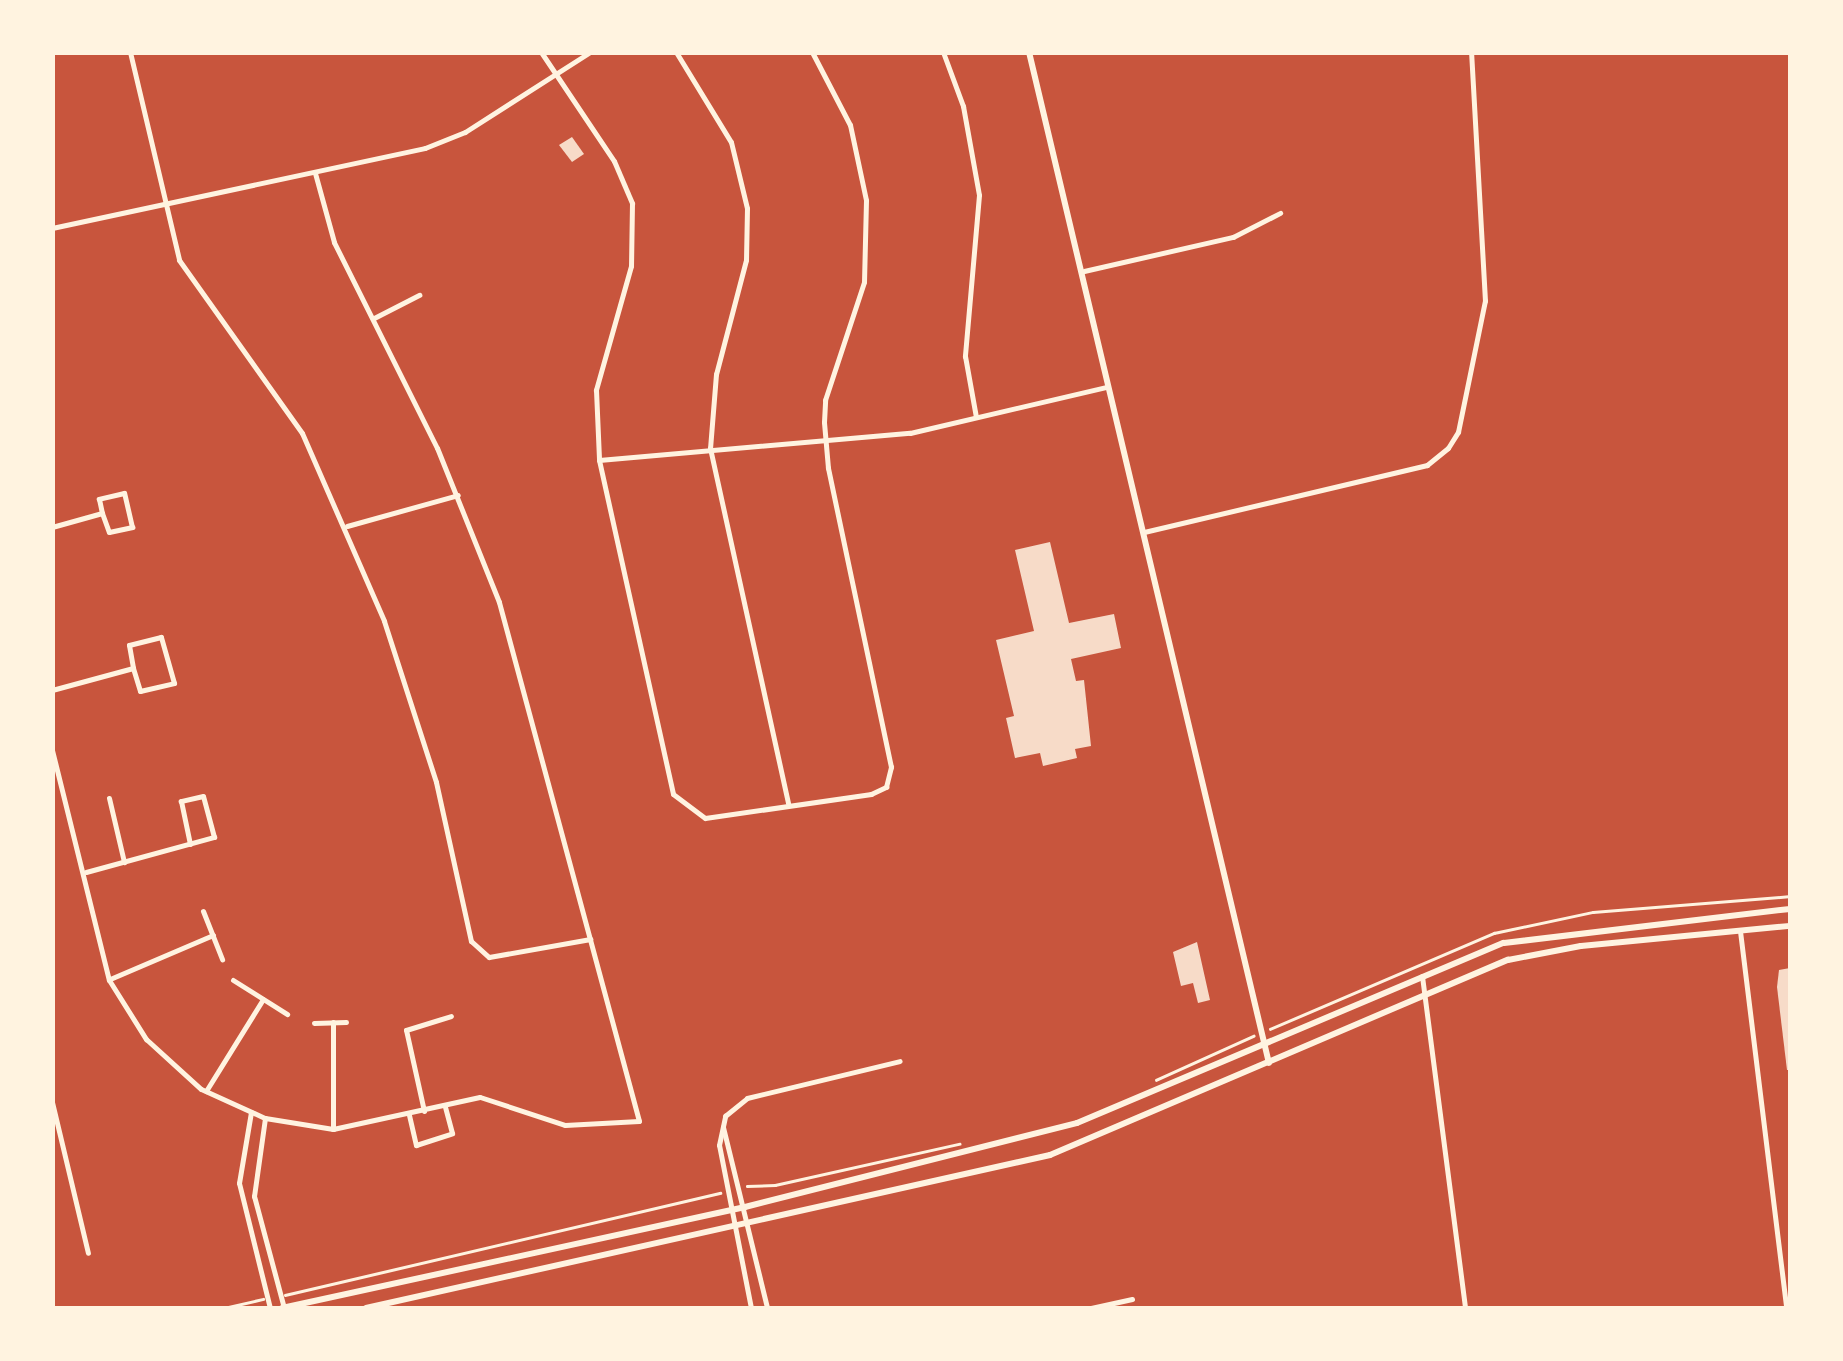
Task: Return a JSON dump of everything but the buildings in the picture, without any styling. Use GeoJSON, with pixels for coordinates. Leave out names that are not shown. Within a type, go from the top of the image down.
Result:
{"type":"FeatureCollection","features":[{"type":"Feature","properties":{"kind":"main road"},"geometry":{"type":"LineString","coordinates":[[1029,52],[1084,271],[1106,387],[1258,1034],[1269,1063]]}},
{"type":"Feature","properties":{"kind":"main road"},"geometry":{"type":"LineString","coordinates":[[283,1308],[731,1210],[1107,1114],[1422,976],[1541,934],[1790,909]]}},
{"type":"Feature","properties":{"kind":"main road"},"geometry":{"type":"LineString","coordinates":[[366,1308],[1050,1156],[1429,992],[1534,953],[1790,926]]}},
{"type":"Feature","properties":{"kind":"street"},"geometry":{"type":"LineString","coordinates":[[130,52],[166,203],[190,283],[284,406],[347,526],[425,744],[470,941],[490,957],[590,939]]}},
{"type":"Feature","properties":{"kind":"street"},"geometry":{"type":"LineString","coordinates":[[542,52],[614,161],[635,219],[631,266],[596,390],[599,460],[673,794],[682,805],[705,818],[870,794],[888,780],[881,710],[825,439],[825,400],[864,282],[867,219],[850,125],[812,52]]}},
{"type":"Feature","properties":{"kind":"street"},"geometry":{"type":"LineString","coordinates":[[52,228],[315,173],[448,140],[590,52]]}},
{"type":"Feature","properties":{"kind":"street"},"geometry":{"type":"LineString","coordinates":[[676,52],[731,142],[747,208],[746,260],[713,390],[710,448],[788,804]]}},
{"type":"Feature","properties":{"kind":"street"},"geometry":{"type":"LineString","coordinates":[[943,52],[963,106],[978,194],[965,356],[976,418]]}},
{"type":"Feature","properties":{"kind":"street"},"geometry":{"type":"LineString","coordinates":[[1141,533],[1426,465],[1448,448],[1458,432],[1485,301],[1471,52]]}},
{"type":"Feature","properties":{"kind":"street"},"geometry":{"type":"LineString","coordinates":[[52,750],[109,980],[146,1039],[206,1092],[266,1118],[333,1129],[480,1097],[566,1126],[639,1121],[531,704],[458,496],[334,242],[315,173]]}},
{"type":"Feature","properties":{"kind":"street"},"geometry":{"type":"LineString","coordinates":[[1084,271],[1233,237],[1280,213]]}},
{"type":"Feature","properties":{"kind":"street"},"geometry":{"type":"LineString","coordinates":[[374,318],[420,295]]}},
{"type":"Feature","properties":{"kind":"street"},"geometry":{"type":"LineString","coordinates":[[599,460],[910,434],[1106,387]]}},
{"type":"Feature","properties":{"kind":"street"},"geometry":{"type":"LineString","coordinates":[[124,493],[132,526],[108,532],[102,513],[99,499],[124,493]]}},
{"type":"Feature","properties":{"kind":"street"},"geometry":{"type":"LineString","coordinates":[[347,526],[458,496]]}},
{"type":"Feature","properties":{"kind":"street"},"geometry":{"type":"LineString","coordinates":[[52,526],[102,513]]}},
{"type":"Feature","properties":{"kind":"street"},"geometry":{"type":"LineString","coordinates":[[161,637],[174,683],[140,691],[133,668],[129,645],[161,637]]}},
{"type":"Feature","properties":{"kind":"street"},"geometry":{"type":"LineString","coordinates":[[52,690],[133,668]]}},
{"type":"Feature","properties":{"kind":"street"},"geometry":{"type":"LineString","coordinates":[[84,872],[214,838],[204,796],[182,801],[190,844]]}},
{"type":"Feature","properties":{"kind":"street"},"geometry":{"type":"LineString","coordinates":[[109,798],[124,862]]}},
{"type":"Feature","properties":{"kind":"street"},"geometry":{"type":"LineString","coordinates":[[203,911],[222,959]]}},
{"type":"Feature","properties":{"kind":"street"},"geometry":{"type":"LineString","coordinates":[[1740,931],[1786,1308]]}},
{"type":"Feature","properties":{"kind":"street"},"geometry":{"type":"LineString","coordinates":[[109,980],[213,935]]}},
{"type":"Feature","properties":{"kind":"street"},"geometry":{"type":"LineString","coordinates":[[1422,976],[1429,992],[1465,1308]]}},
{"type":"Feature","properties":{"kind":"street"},"geometry":{"type":"LineString","coordinates":[[233,980],[287,1014]]}},
{"type":"Feature","properties":{"kind":"street"},"geometry":{"type":"LineString","coordinates":[[206,1092],[263,999]]}},
{"type":"Feature","properties":{"kind":"street"},"geometry":{"type":"LineString","coordinates":[[424,1112],[406,1030],[452,1016]]}},
{"type":"Feature","properties":{"kind":"street"},"geometry":{"type":"LineString","coordinates":[[333,1022],[333,1129]]}},
{"type":"Feature","properties":{"kind":"street"},"geometry":{"type":"LineString","coordinates":[[314,1023],[346,1022]]}},
{"type":"Feature","properties":{"kind":"street"},"geometry":{"type":"LineString","coordinates":[[752,1308],[731,1210],[722,1124],[734,1104],[747,1098],[900,1061]]}},
{"type":"Feature","properties":{"kind":"street"},"geometry":{"type":"LineString","coordinates":[[52,1102],[88,1253]]}},
{"type":"Feature","properties":{"kind":"street"},"geometry":{"type":"LineString","coordinates":[[409,1115],[416,1145],[452,1134],[445,1106]]}},
{"type":"Feature","properties":{"kind":"street"},"geometry":{"type":"LineString","coordinates":[[251,1112],[239,1184],[270,1308]]}},
{"type":"Feature","properties":{"kind":"street"},"geometry":{"type":"LineString","coordinates":[[266,1118],[255,1153],[254,1196],[283,1308]]}},
{"type":"Feature","properties":{"kind":"street"},"geometry":{"type":"LineString","coordinates":[[722,1124],[768,1308]]}},
{"type":"Feature","properties":{"kind":"street"},"geometry":{"type":"LineString","coordinates":[[1091,1308],[1132,1299]]}},
{"type":"Feature","properties":{"kind":"path"},"geometry":{"type":"LineString","coordinates":[[1141,1087],[1494,932],[1593,912],[1790,896]]}},
{"type":"Feature","properties":{"kind":"path"},"geometry":{"type":"LineString","coordinates":[[740,1187],[962,1144]]}},
{"type":"Feature","properties":{"kind":"path"},"geometry":{"type":"LineString","coordinates":[[280,1296],[728,1190]]}},
{"type":"Feature","properties":{"kind":"path"},"geometry":{"type":"LineString","coordinates":[[224,1308],[268,1298]]}}]}
